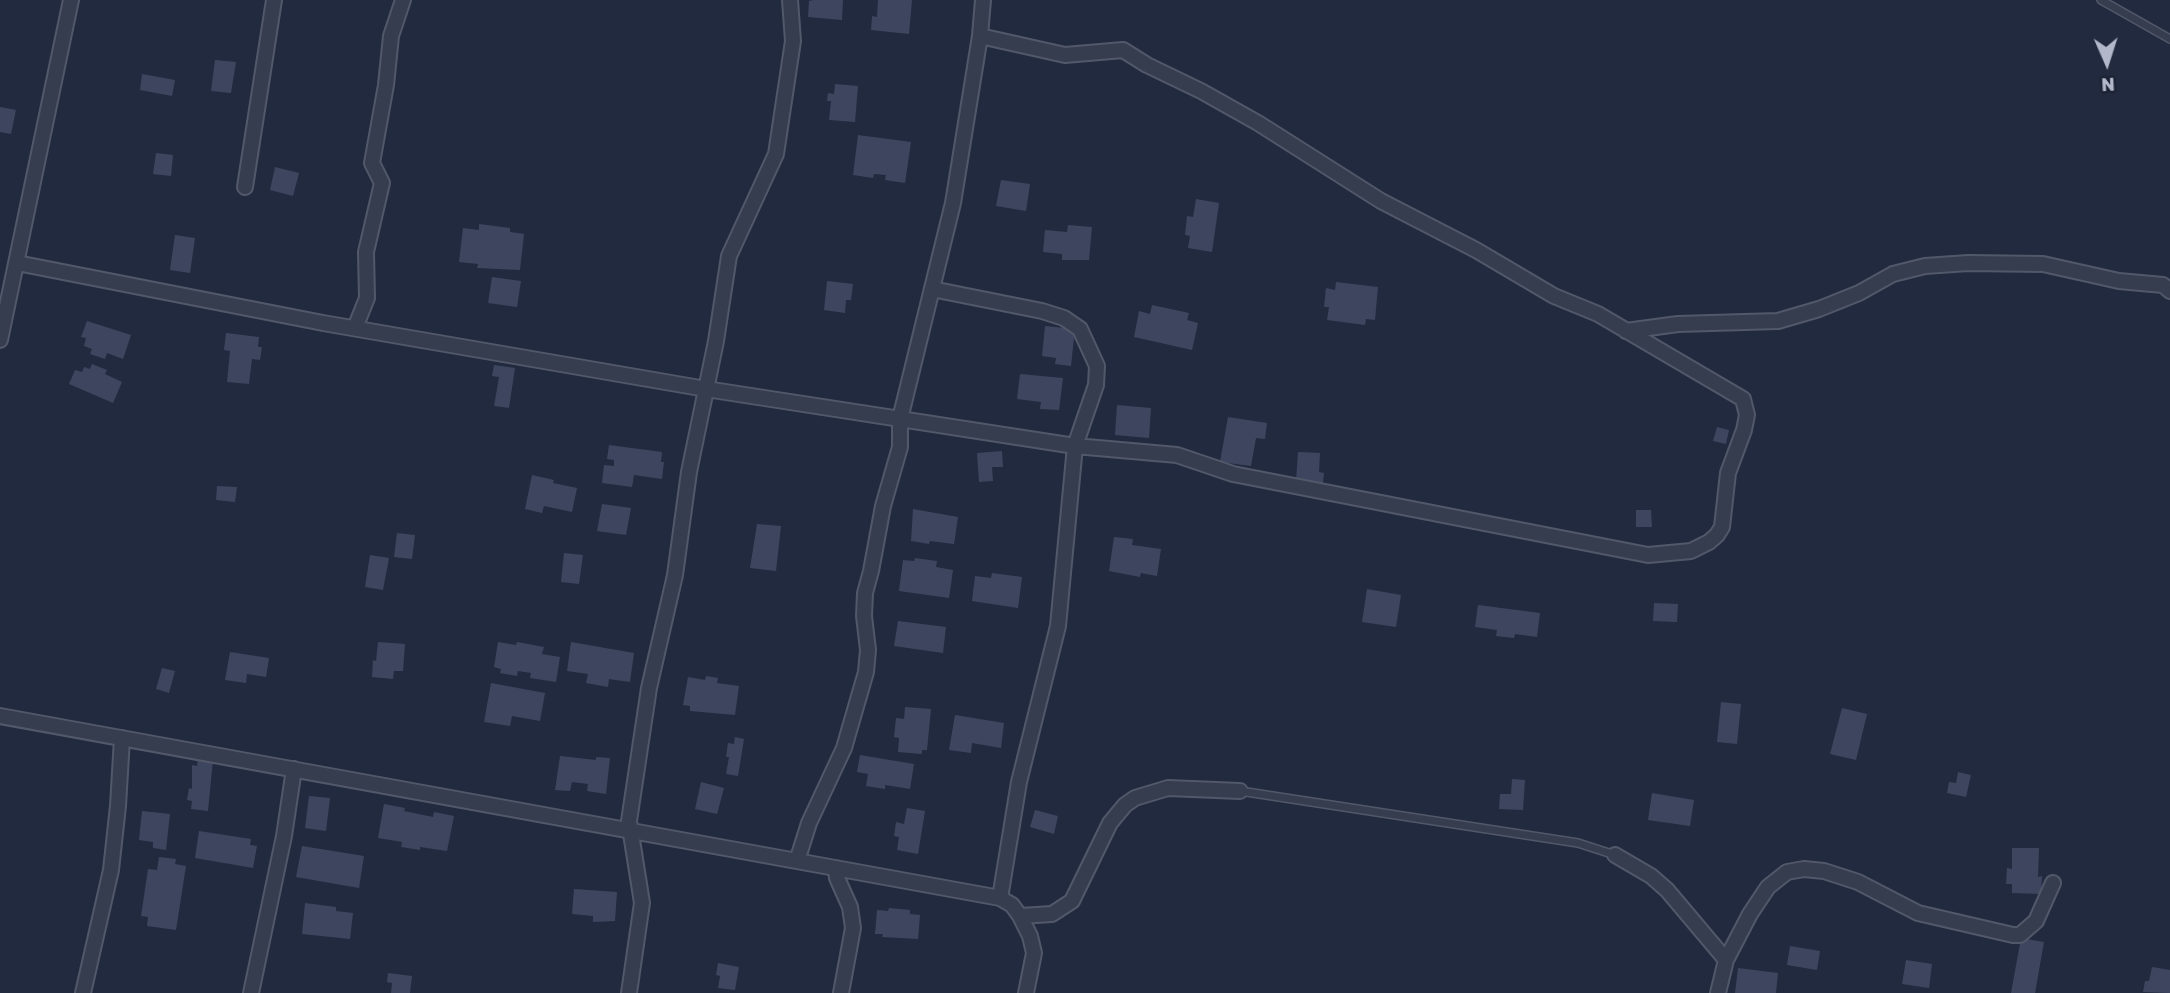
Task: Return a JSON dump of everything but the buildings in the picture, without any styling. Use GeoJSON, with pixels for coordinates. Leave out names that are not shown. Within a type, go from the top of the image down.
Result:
{"type":"FeatureCollection","features":[{"type":"Feature","properties":{"kind":"street"},"geometry":{"type":"LineString","coordinates":[[0,340],[71,0]]}},
{"type":"Feature","properties":{"kind":"street"},"geometry":{"type":"LineString","coordinates":[[245,187],[274,0]]}},
{"type":"Feature","properties":{"kind":"street"},"geometry":{"type":"LineString","coordinates":[[355,328],[367,298],[366,252],[382,183],[372,163],[386,85],[391,36],[403,0]]}},
{"type":"Feature","properties":{"kind":"street"},"geometry":{"type":"LineString","coordinates":[[629,993],[642,903],[630,831],[630,812],[649,688],[675,575],[689,472],[729,256],[776,154],[793,41],[790,0]]}},
{"type":"Feature","properties":{"kind":"street"},"geometry":{"type":"LineString","coordinates":[[797,861],[810,823],[844,748],[866,672],[868,650],[864,616],[865,593],[872,571],[883,506],[900,447],[900,419],[953,203],[980,36],[982,0]]}},
{"type":"Feature","properties":{"kind":"street"},"geometry":{"type":"LineString","coordinates":[[17,262],[355,328],[706,389],[1074,446],[1177,456],[1233,474],[1648,555],[1691,551],[1709,542],[1722,527],[1728,473],[1747,415],[1743,399],[1598,314],[1554,296],[1476,250],[1381,201],[1258,122],[1123,50],[1065,55],[980,36]]}},
{"type":"Feature","properties":{"kind":"street"},"geometry":{"type":"LineString","coordinates":[[1626,331],[1678,324],[1778,321],[1859,293],[1893,274],[1925,266],[1968,263],[2043,264],[2119,281],[2162,285],[2170,291]]}},
{"type":"Feature","properties":{"kind":"street"},"geometry":{"type":"LineString","coordinates":[[932,289],[1042,311],[1064,318],[1080,329],[1097,366],[1096,385],[1074,446],[1058,626],[1019,782],[1000,898]]}},
{"type":"Feature","properties":{"kind":"street"},"geometry":{"type":"LineString","coordinates":[[0,716],[1000,898],[1012,905],[1030,936],[1034,953],[1026,993]]}},
{"type":"Feature","properties":{"kind":"street"},"geometry":{"type":"LineString","coordinates":[[83,993],[111,870],[122,738]]}},
{"type":"Feature","properties":{"kind":"street"},"geometry":{"type":"LineString","coordinates":[[251,993],[284,836],[294,769]]}},
{"type":"Feature","properties":{"kind":"street"},"geometry":{"type":"LineString","coordinates":[[1020,916],[1052,914],[1072,901],[1110,823],[1125,805],[1135,798],[1168,788],[1240,791]]}},
{"type":"Feature","properties":{"kind":"street"},"geometry":{"type":"LineString","coordinates":[[1615,855],[1651,876],[1667,890],[1726,960]]}},
{"type":"Feature","properties":{"kind":"street"},"geometry":{"type":"LineString","coordinates":[[836,868],[837,878],[850,907],[853,928],[841,993]]}},
{"type":"Feature","properties":{"kind":"street"},"geometry":{"type":"LineString","coordinates":[[1718,993],[1726,960],[1750,914],[1768,887],[1787,872],[1804,869],[1824,871],[1857,882],[1918,913],[2013,935],[2020,935],[2036,920],[2053,883]]}},
{"type":"Feature","properties":{"kind":"lane"},"geometry":{"type":"LineString","coordinates":[[2101,0],[2170,39]]}},
{"type":"Feature","properties":{"kind":"lane"},"geometry":{"type":"LineString","coordinates":[[1240,791],[1388,816],[1485,828],[1578,844],[1615,855]]}}]}
